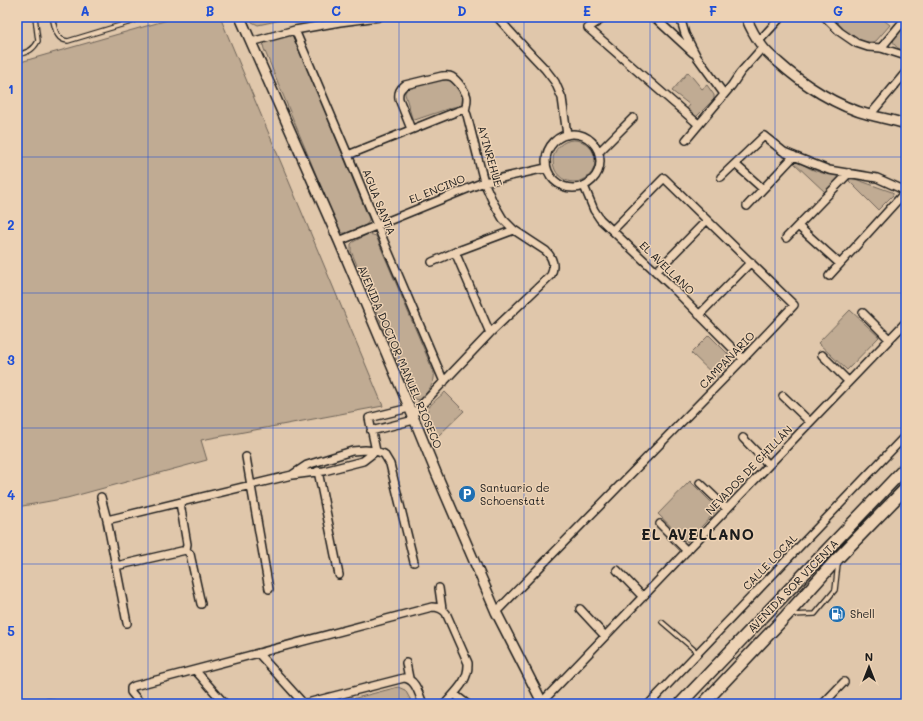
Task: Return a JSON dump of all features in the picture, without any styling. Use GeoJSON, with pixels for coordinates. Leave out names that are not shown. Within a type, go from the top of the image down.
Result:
{"type":"FeatureCollection","features":[{"type":"Feature","properties":{"kind":"main road","name":"AVENIDA SOR VICENTA"},"geometry":{"type":"LineString","coordinates":[[680,704],[906,467]]}},
{"type":"Feature","properties":{"kind":"main road","name":"AVENIDA SOR VICENTA"},"geometry":{"type":"LineString","coordinates":[[703,704],[838,558],[906,488]]}},
{"type":"Feature","properties":{"kind":"street","name":"AVENIDA DOCTOR MANUEL RIOSECO"},"geometry":{"type":"LineString","coordinates":[[240,17],[339,241],[436,475],[496,612],[543,703]]}},
{"type":"Feature","properties":{"kind":"street"},"geometry":{"type":"LineString","coordinates":[[251,42],[295,30],[379,17]]}},
{"type":"Feature","properties":{"kind":"street"},"geometry":{"type":"LineString","coordinates":[[497,17],[545,68],[555,82],[562,98],[567,135]]}},
{"type":"Feature","properties":{"kind":"street"},"geometry":{"type":"LineString","coordinates":[[606,17],[588,28],[698,124]]}},
{"type":"Feature","properties":{"kind":"street"},"geometry":{"type":"LineString","coordinates":[[654,17],[697,57]]}},
{"type":"Feature","properties":{"kind":"street"},"geometry":{"type":"LineString","coordinates":[[680,17],[685,34],[697,57],[724,94]]}},
{"type":"Feature","properties":{"kind":"street"},"geometry":{"type":"LineString","coordinates":[[746,17],[761,44],[784,67],[807,85],[837,102],[870,115],[906,124]]}},
{"type":"Feature","properties":{"kind":"street"},"geometry":{"type":"LineString","coordinates":[[686,140],[732,85],[781,17]]}},
{"type":"Feature","properties":{"kind":"street"},"geometry":{"type":"LineString","coordinates":[[825,17],[840,32],[856,43],[868,47],[881,48],[906,56]]}},
{"type":"Feature","properties":{"kind":"street"},"geometry":{"type":"LineString","coordinates":[[881,48],[906,18]]}},
{"type":"Feature","properties":{"kind":"street","name":"AGUA SANTA"},"geometry":{"type":"LineString","coordinates":[[295,30],[444,382]]}},
{"type":"Feature","properties":{"kind":"street"},"geometry":{"type":"LineString","coordinates":[[870,115],[906,72]]}},
{"type":"Feature","properties":{"kind":"street","name":"AYINREHUE"},"geometry":{"type":"LineString","coordinates":[[412,129],[399,99],[401,89],[405,86],[442,76],[451,77],[455,80],[467,96],[465,111],[484,182],[493,202],[503,219],[514,230],[546,251],[550,255],[553,263],[550,275],[412,414]]}},
{"type":"Feature","properties":{"kind":"street"},"geometry":{"type":"LineString","coordinates":[[348,155],[458,111],[465,111]]}},
{"type":"Feature","properties":{"kind":"street"},"geometry":{"type":"LineString","coordinates":[[599,152],[633,118]]}},
{"type":"Feature","properties":{"kind":"street"},"geometry":{"type":"LineString","coordinates":[[577,134],[586,137],[593,143],[599,152],[601,160],[600,169],[596,177],[589,184],[580,188],[572,189],[563,187],[555,182],[546,168],[546,159],[552,143],[567,135],[577,134]]}},
{"type":"Feature","properties":{"kind":"street"},"geometry":{"type":"LineString","coordinates":[[721,177],[764,136],[784,152],[811,164],[829,170],[877,178],[906,191],[829,276]]}},
{"type":"Feature","properties":{"kind":"street"},"geometry":{"type":"LineString","coordinates":[[747,206],[794,156]]}},
{"type":"Feature","properties":{"kind":"street"},"geometry":{"type":"LineString","coordinates":[[735,164],[763,189]]}},
{"type":"Feature","properties":{"kind":"street","name":"EL ENCINO"},"geometry":{"type":"LineString","coordinates":[[339,241],[484,182],[546,168]]}},
{"type":"Feature","properties":{"kind":"street"},"geometry":{"type":"LineString","coordinates":[[786,238],[849,173]]}},
{"type":"Feature","properties":{"kind":"street","name":"CAMPANARIO"},"geometry":{"type":"LineString","coordinates":[[496,612],[794,305],[664,178],[613,230]]}},
{"type":"Feature","properties":{"kind":"street","name":"EL AVELLANO"},"geometry":{"type":"LineString","coordinates":[[584,186],[594,210],[600,219],[656,272],[743,359]]}},
{"type":"Feature","properties":{"kind":"street"},"geometry":{"type":"LineString","coordinates":[[656,272],[707,220]]}},
{"type":"Feature","properties":{"kind":"street"},"geometry":{"type":"LineString","coordinates":[[798,226],[840,264]]}},
{"type":"Feature","properties":{"kind":"street"},"geometry":{"type":"LineString","coordinates":[[432,262],[514,230]]}},
{"type":"Feature","properties":{"kind":"street"},"geometry":{"type":"LineString","coordinates":[[455,252],[490,334]]}},
{"type":"Feature","properties":{"kind":"street"},"geometry":{"type":"LineString","coordinates":[[699,315],[750,262]]}},
{"type":"Feature","properties":{"kind":"street"},"geometry":{"type":"LineString","coordinates":[[863,313],[889,339]]}},
{"type":"Feature","properties":{"kind":"street","name":"NEVADOS DE CHILLÁN"},"geometry":{"type":"LineString","coordinates":[[543,703],[642,597],[906,322]]}},
{"type":"Feature","properties":{"kind":"street"},"geometry":{"type":"LineString","coordinates":[[822,355],[848,381]]}},
{"type":"Feature","properties":{"kind":"street"},"geometry":{"type":"LineString","coordinates":[[783,396],[810,422]]}},
{"type":"Feature","properties":{"kind":"street"},"geometry":{"type":"LineString","coordinates":[[376,451],[369,418],[412,414]]}},
{"type":"Feature","properties":{"kind":"street"},"geometry":{"type":"LineString","coordinates":[[371,431],[412,414]]}},
{"type":"Feature","properties":{"kind":"street","name":"CALLE LOCAL"},"geometry":{"type":"LineString","coordinates":[[649,704],[906,435]]}},
{"type":"Feature","properties":{"kind":"street"},"geometry":{"type":"LineString","coordinates":[[743,438],[769,465]]}},
{"type":"Feature","properties":{"kind":"street"},"geometry":{"type":"LineString","coordinates":[[292,475],[307,465],[352,451],[376,451],[384,454],[390,464],[414,562]]}},
{"type":"Feature","properties":{"kind":"street"},"geometry":{"type":"LineString","coordinates":[[107,520],[292,475],[364,461],[376,451]]}},
{"type":"Feature","properties":{"kind":"street"},"geometry":{"type":"LineString","coordinates":[[246,457],[269,589]]}},
{"type":"Feature","properties":{"kind":"street"},"geometry":{"type":"LineString","coordinates":[[318,471],[339,575]]}},
{"type":"Feature","properties":{"kind":"street"},"geometry":{"type":"LineString","coordinates":[[700,483],[727,509]]}},
{"type":"Feature","properties":{"kind":"street"},"geometry":{"type":"LineString","coordinates":[[101,497],[107,520],[127,623]]}},
{"type":"Feature","properties":{"kind":"street"},"geometry":{"type":"LineString","coordinates":[[180,502],[188,544],[186,550]]}},
{"type":"Feature","properties":{"kind":"street"},"geometry":{"type":"LineString","coordinates":[[660,524],[686,551]]}},
{"type":"Feature","properties":{"kind":"street"},"geometry":{"type":"LineString","coordinates":[[116,566],[186,550]]}},
{"type":"Feature","properties":{"kind":"street"},"geometry":{"type":"LineString","coordinates":[[186,550],[190,554],[201,604]]}},
{"type":"Feature","properties":{"kind":"street"},"geometry":{"type":"LineString","coordinates":[[617,570],[642,597]]}},
{"type":"Feature","properties":{"kind":"street"},"geometry":{"type":"LineString","coordinates":[[439,588],[442,609]]}},
{"type":"Feature","properties":{"kind":"street"},"geometry":{"type":"LineString","coordinates":[[141,704],[131,692],[131,688],[134,686],[432,607],[437,607],[446,613],[468,663],[469,671],[461,686],[445,704]]}},
{"type":"Feature","properties":{"kind":"street"},"geometry":{"type":"LineString","coordinates":[[580,609],[605,636]]}},
{"type":"Feature","properties":{"kind":"street"},"geometry":{"type":"LineString","coordinates":[[258,653],[303,704],[409,678]]}},
{"type":"Feature","properties":{"kind":"street"},"geometry":{"type":"LineString","coordinates":[[406,663],[409,678],[413,681],[423,704]]}},
{"type":"Feature","properties":{"kind":"street"},"geometry":{"type":"LineString","coordinates":[[195,670],[224,704]]}},
{"type":"Feature","properties":{"kind":"street"},"geometry":{"type":"LineString","coordinates":[[823,704],[844,682]]}},
{"type":"Feature","properties":{"kind":"street"},"geometry":{"type":"LineString","coordinates":[[454,694],[467,704]]}},
{"type":"Feature","properties":{"kind":"street"},"geometry":{"type":"LineString","coordinates":[[38,704],[52,704]]}},
{"type":"Feature","properties":{"kind":"lane"},"geometry":{"type":"LineString","coordinates":[[17,55],[32,50],[38,41],[35,17]]}},
{"type":"Feature","properties":{"kind":"lane"},"geometry":{"type":"LineString","coordinates":[[52,17],[58,37],[65,41],[134,21]]}},
{"type":"Feature","properties":{"kind":"lane"},"geometry":{"type":"LineString","coordinates":[[786,616],[815,614],[835,590],[838,558]]}},
{"type":"Feature","properties":{"kind":"lane"},"geometry":{"type":"LineString","coordinates":[[662,622],[698,653]]}},
{"type":"Feature","properties":{"kind":"shaded area"},"geometry":{"type":"Polygon","coordinates":[[[178,17],[220,17],[383,406],[201,440],[207,460],[67,498],[17,507],[17,63],[178,17]]]}},
{"type":"Feature","properties":{"kind":"shaded area"},"geometry":{"type":"Polygon","coordinates":[[[250,17],[298,17],[258,25],[252,22],[250,17]]]}},
{"type":"Feature","properties":{"kind":"shaded area"},"geometry":{"type":"Polygon","coordinates":[[[834,17],[880,17],[890,25],[876,41],[864,42],[854,38],[836,24],[834,17]]]}},
{"type":"Feature","properties":{"kind":"shaded area"},"geometry":{"type":"Polygon","coordinates":[[[904,24],[906,26],[906,51],[898,48],[893,41],[895,35],[904,24]]]}},
{"type":"Feature","properties":{"kind":"shaded area"},"geometry":{"type":"Polygon","coordinates":[[[291,35],[295,38],[369,219],[366,225],[346,233],[339,230],[264,49],[263,45],[267,41],[291,35]]]}},
{"type":"Feature","properties":{"kind":"shaded area"},"geometry":{"type":"Polygon","coordinates":[[[688,72],[702,89],[707,85],[714,95],[714,99],[695,118],[685,111],[690,105],[672,91],[688,72]]]}},
{"type":"Feature","properties":{"kind":"shaded area"},"geometry":{"type":"Polygon","coordinates":[[[444,79],[451,81],[461,92],[464,98],[464,107],[453,107],[415,120],[412,118],[405,90],[407,88],[444,79]]]}},
{"type":"Feature","properties":{"kind":"shaded area"},"geometry":{"type":"Polygon","coordinates":[[[570,140],[578,140],[586,143],[592,149],[595,161],[592,173],[586,179],[578,182],[570,182],[562,179],[556,173],[553,165],[553,157],[556,149],[562,143],[570,140]]]}},
{"type":"Feature","properties":{"kind":"shaded area"},"geometry":{"type":"Polygon","coordinates":[[[796,161],[819,172],[838,176],[839,180],[826,193],[794,163],[796,161]]]}},
{"type":"Feature","properties":{"kind":"shaded area"},"geometry":{"type":"Polygon","coordinates":[[[850,179],[855,179],[892,192],[893,195],[878,210],[849,181],[850,179]]]}},
{"type":"Feature","properties":{"kind":"shaded area"},"geometry":{"type":"Polygon","coordinates":[[[368,234],[376,236],[434,373],[434,380],[422,399],[417,400],[412,397],[351,251],[351,244],[353,242],[368,234]]]}},
{"type":"Feature","properties":{"kind":"shaded area"},"geometry":{"type":"Polygon","coordinates":[[[850,310],[879,337],[847,370],[818,343],[850,310]]]}},
{"type":"Feature","properties":{"kind":"shaded area"},"geometry":{"type":"Polygon","coordinates":[[[709,335],[731,357],[732,360],[730,366],[718,379],[691,353],[709,335]]]}},
{"type":"Feature","properties":{"kind":"shaded area"},"geometry":{"type":"Polygon","coordinates":[[[445,392],[464,411],[438,436],[427,417],[427,413],[430,406],[445,392]]]}},
{"type":"Feature","properties":{"kind":"shaded area"},"geometry":{"type":"Polygon","coordinates":[[[690,481],[718,509],[687,542],[658,514],[690,481]]]}},
{"type":"Feature","properties":{"kind":"shaded area"},"geometry":{"type":"Polygon","coordinates":[[[398,687],[405,690],[413,704],[333,704],[398,687]]]}},
{"type":"Feature","properties":{"kind":"place","name":"Santuario de Schoenstatt"},"geometry":{"type":"Point","coordinates":[467,494]}},
{"type":"Feature","properties":{"kind":"place","name":"Shell"},"geometry":{"type":"Point","coordinates":[837,614]}},
{"type":"Feature","properties":{"kind":"district","name":"EL AVELLANO"},"geometry":{"type":"Point","coordinates":[698,535]}}]}
